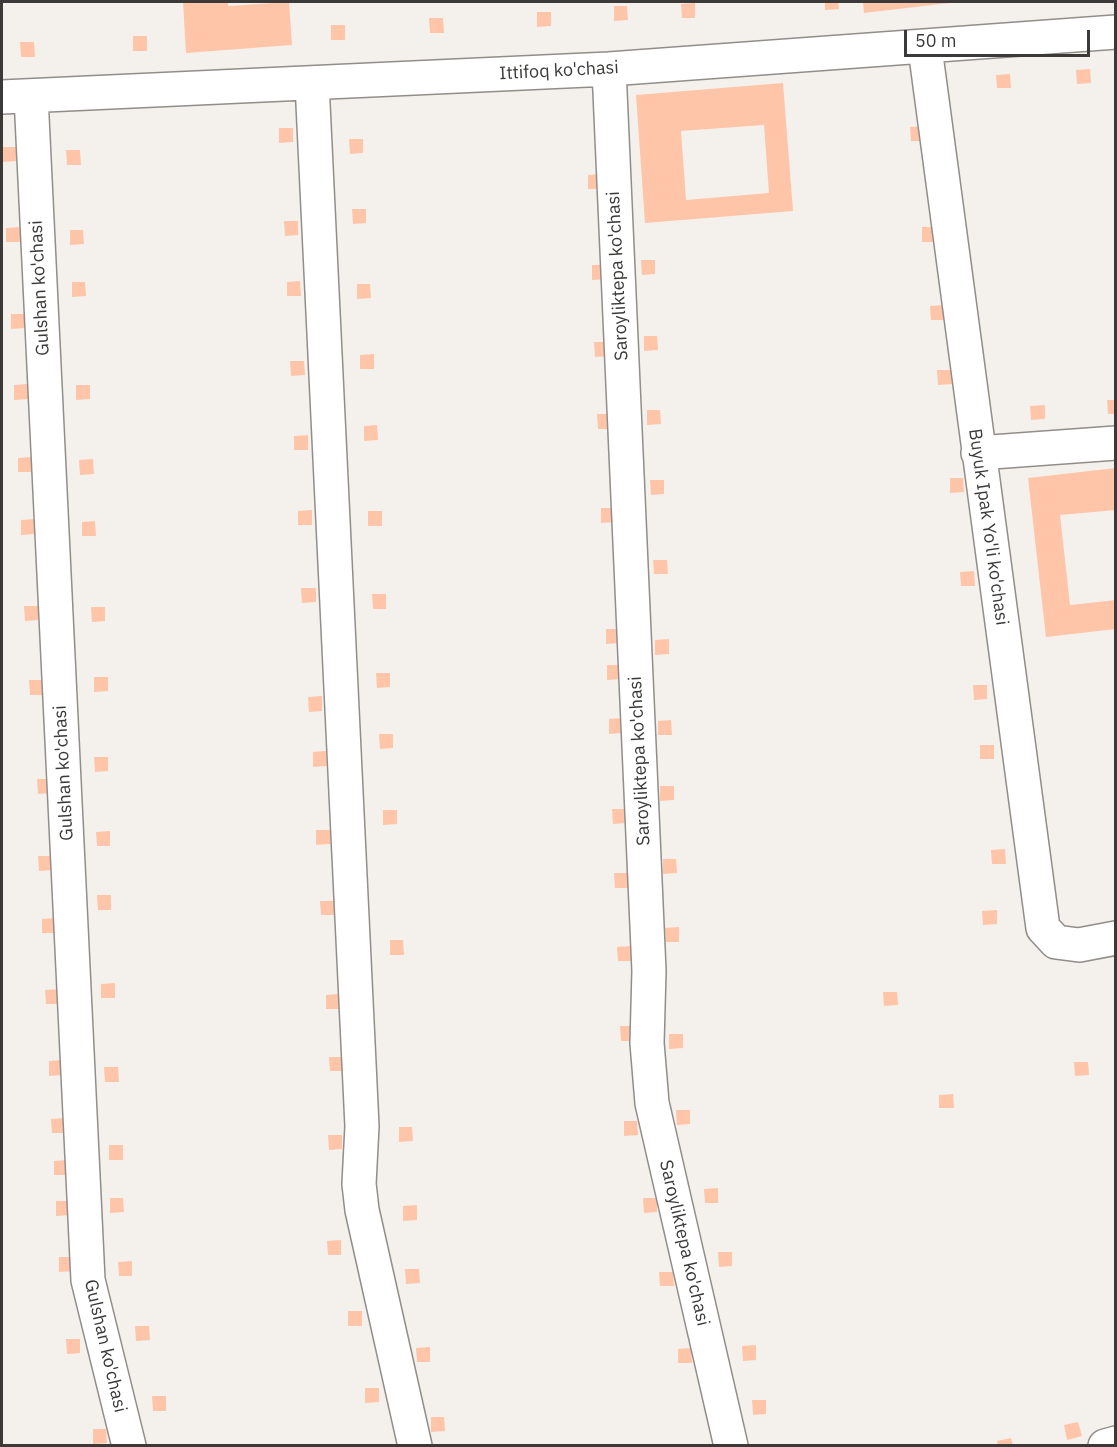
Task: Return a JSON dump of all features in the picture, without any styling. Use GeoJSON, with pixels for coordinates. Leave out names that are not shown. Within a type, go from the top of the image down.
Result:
{"type":"FeatureCollection","features":[{"type":"Feature","properties":{"kind":"street","name":"Ittifoq ko'chasi"},"geometry":{"type":"LineString","coordinates":[[16,97],[609,69],[925,48],[1116,32]]}},
{"type":"Feature","properties":{"kind":"street","name":"Buyuk Ipak Yo'li ko'chasi"},"geometry":{"type":"LineString","coordinates":[[925,48],[1043,928],[1056,942],[1078,945],[1116,938]]}},
{"type":"Feature","properties":{"kind":"street","name":"Saroyliktepa ko'chasi"},"geometry":{"type":"LineString","coordinates":[[609,69],[648,959],[647,1043],[651,1093],[731,1446]]}},
{"type":"Feature","properties":{"kind":"street"},"geometry":{"type":"LineString","coordinates":[[312,83],[362,1126],[359,1184],[362,1210],[415,1446]]}},
{"type":"Feature","properties":{"kind":"street","name":"Gulshan ko'chasi"},"geometry":{"type":"LineString","coordinates":[[16,97],[88,1280],[129,1446]]}},
{"type":"Feature","properties":{"kind":"street"},"geometry":{"type":"LineString","coordinates":[[978,453],[1116,443]]}},
{"type":"Feature","properties":{"kind":"street"},"geometry":{"type":"LineString","coordinates":[[1105,1446],[1116,1443]]}},
{"type":"Feature","properties":{"kind":"building"},"geometry":{"type":"Polygon","coordinates":[[[183,2],[228,2],[228,6],[289,2],[292,45],[186,53],[183,2]]]}},
{"type":"Feature","properties":{"kind":"building"},"geometry":{"type":"Polygon","coordinates":[[[825,2],[838,2],[839,9],[825,10],[825,2]]]}},
{"type":"Feature","properties":{"kind":"building"},"geometry":{"type":"Polygon","coordinates":[[[863,2],[949,2],[949,3],[864,13],[863,2]]]}},
{"type":"Feature","properties":{"kind":"building"},"geometry":{"type":"Polygon","coordinates":[[[695,3],[695,18],[682,18],[681,4],[695,3]]]}},
{"type":"Feature","properties":{"kind":"building"},"geometry":{"type":"Polygon","coordinates":[[[614,6],[627,6],[628,20],[614,21],[614,6]]]}},
{"type":"Feature","properties":{"kind":"building"},"geometry":{"type":"Polygon","coordinates":[[[537,12],[551,12],[551,26],[537,27],[537,12]]]}},
{"type":"Feature","properties":{"kind":"building"},"geometry":{"type":"Polygon","coordinates":[[[429,18],[443,18],[444,33],[430,33],[429,18]]]}},
{"type":"Feature","properties":{"kind":"building"},"geometry":{"type":"Polygon","coordinates":[[[331,25],[345,25],[345,40],[331,40],[331,25]]]}},
{"type":"Feature","properties":{"kind":"building"},"geometry":{"type":"Polygon","coordinates":[[[133,36],[147,36],[147,51],[133,51],[133,36]]]}},
{"type":"Feature","properties":{"kind":"building"},"geometry":{"type":"Polygon","coordinates":[[[20,42],[34,42],[35,57],[21,57],[20,42]]]}},
{"type":"Feature","properties":{"kind":"building"},"geometry":{"type":"Polygon","coordinates":[[[1090,69],[1091,83],[1077,84],[1076,70],[1090,69]]]}},
{"type":"Feature","properties":{"kind":"building"},"geometry":{"type":"Polygon","coordinates":[[[1010,74],[1011,88],[997,88],[996,75],[1010,74]]]}},
{"type":"Feature","properties":{"kind":"building"},"geometry":{"type":"Polygon","coordinates":[[[783,83],[793,211],[645,223],[636,95],[783,83]],[[764,125],[681,131],[686,200],[769,193],[764,125]]]}},
{"type":"Feature","properties":{"kind":"building"},"geometry":{"type":"Polygon","coordinates":[[[924,126],[924,141],[911,141],[910,127],[924,126]]]}},
{"type":"Feature","properties":{"kind":"building"},"geometry":{"type":"Polygon","coordinates":[[[279,128],[293,128],[293,142],[279,143],[279,128]]]}},
{"type":"Feature","properties":{"kind":"building"},"geometry":{"type":"Polygon","coordinates":[[[349,139],[363,139],[363,153],[350,154],[349,139]]]}},
{"type":"Feature","properties":{"kind":"building"},"geometry":{"type":"Polygon","coordinates":[[[2,147],[16,147],[16,161],[2,162],[2,147]]]}},
{"type":"Feature","properties":{"kind":"building"},"geometry":{"type":"Polygon","coordinates":[[[66,150],[80,150],[81,165],[67,165],[66,150]]]}},
{"type":"Feature","properties":{"kind":"building"},"geometry":{"type":"Polygon","coordinates":[[[602,174],[602,189],[588,189],[588,175],[602,174]]]}},
{"type":"Feature","properties":{"kind":"building"},"geometry":{"type":"Polygon","coordinates":[[[352,209],[366,209],[366,223],[353,224],[352,209]]]}},
{"type":"Feature","properties":{"kind":"building"},"geometry":{"type":"Polygon","coordinates":[[[284,221],[298,221],[298,235],[285,236],[284,221]]]}},
{"type":"Feature","properties":{"kind":"building"},"geometry":{"type":"Polygon","coordinates":[[[20,227],[20,242],[6,242],[6,228],[20,227]]]}},
{"type":"Feature","properties":{"kind":"building"},"geometry":{"type":"Polygon","coordinates":[[[922,227],[935,227],[936,242],[922,242],[922,227]]]}},
{"type":"Feature","properties":{"kind":"building"},"geometry":{"type":"Polygon","coordinates":[[[70,230],[83,230],[84,244],[70,245],[70,230]]]}},
{"type":"Feature","properties":{"kind":"building"},"geometry":{"type":"Polygon","coordinates":[[[641,260],[655,260],[655,274],[642,275],[641,260]]]}},
{"type":"Feature","properties":{"kind":"building"},"geometry":{"type":"Polygon","coordinates":[[[592,265],[605,265],[606,279],[592,280],[592,265]]]}},
{"type":"Feature","properties":{"kind":"building"},"geometry":{"type":"Polygon","coordinates":[[[300,281],[301,296],[287,296],[287,282],[300,281]]]}},
{"type":"Feature","properties":{"kind":"building"},"geometry":{"type":"Polygon","coordinates":[[[72,282],[85,282],[86,296],[72,297],[72,282]]]}},
{"type":"Feature","properties":{"kind":"building"},"geometry":{"type":"Polygon","coordinates":[[[357,284],[370,284],[371,298],[357,299],[357,284]]]}},
{"type":"Feature","properties":{"kind":"building"},"geometry":{"type":"Polygon","coordinates":[[[944,305],[944,320],[931,320],[930,306],[944,305]]]}},
{"type":"Feature","properties":{"kind":"building"},"geometry":{"type":"Polygon","coordinates":[[[11,314],[24,314],[25,328],[11,329],[11,314]]]}},
{"type":"Feature","properties":{"kind":"building"},"geometry":{"type":"Polygon","coordinates":[[[644,336],[657,336],[658,350],[644,351],[644,336]]]}},
{"type":"Feature","properties":{"kind":"building"},"geometry":{"type":"Polygon","coordinates":[[[594,342],[608,342],[608,356],[595,357],[594,342]]]}},
{"type":"Feature","properties":{"kind":"building"},"geometry":{"type":"Polygon","coordinates":[[[374,354],[374,369],[360,369],[360,355],[374,354]]]}},
{"type":"Feature","properties":{"kind":"building"},"geometry":{"type":"Polygon","coordinates":[[[290,361],[304,361],[305,375],[291,376],[290,361]]]}},
{"type":"Feature","properties":{"kind":"building"},"geometry":{"type":"Polygon","coordinates":[[[937,370],[951,370],[952,384],[938,385],[937,370]]]}},
{"type":"Feature","properties":{"kind":"building"},"geometry":{"type":"Polygon","coordinates":[[[28,384],[28,399],[14,400],[14,385],[28,384]]]}},
{"type":"Feature","properties":{"kind":"building"},"geometry":{"type":"Polygon","coordinates":[[[76,385],[90,385],[90,399],[76,400],[76,385]]]}},
{"type":"Feature","properties":{"kind":"building"},"geometry":{"type":"Polygon","coordinates":[[[1107,400],[1116,400],[1116,414],[1108,414],[1107,400]]]}},
{"type":"Feature","properties":{"kind":"building"},"geometry":{"type":"Polygon","coordinates":[[[1045,405],[1045,419],[1031,420],[1030,406],[1045,405]]]}},
{"type":"Feature","properties":{"kind":"building"},"geometry":{"type":"Polygon","coordinates":[[[647,410],[660,410],[661,424],[647,425],[647,410]]]}},
{"type":"Feature","properties":{"kind":"building"},"geometry":{"type":"Polygon","coordinates":[[[597,414],[611,414],[611,429],[598,429],[597,414]]]}},
{"type":"Feature","properties":{"kind":"building"},"geometry":{"type":"Polygon","coordinates":[[[377,425],[378,440],[364,441],[364,426],[377,425]]]}},
{"type":"Feature","properties":{"kind":"building"},"geometry":{"type":"Polygon","coordinates":[[[308,435],[308,450],[294,450],[294,436],[308,435]]]}},
{"type":"Feature","properties":{"kind":"building"},"geometry":{"type":"Polygon","coordinates":[[[31,457],[32,472],[18,472],[18,458],[31,457]]]}},
{"type":"Feature","properties":{"kind":"building"},"geometry":{"type":"Polygon","coordinates":[[[93,459],[94,474],[80,475],[79,460],[93,459]]]}},
{"type":"Feature","properties":{"kind":"building"},"geometry":{"type":"Polygon","coordinates":[[[1116,468],[1116,510],[1060,515],[1070,605],[1116,600],[1116,629],[1046,637],[1028,478],[1116,468]]]}},
{"type":"Feature","properties":{"kind":"building"},"geometry":{"type":"Polygon","coordinates":[[[950,478],[963,478],[964,492],[950,493],[950,478]]]}},
{"type":"Feature","properties":{"kind":"building"},"geometry":{"type":"Polygon","coordinates":[[[650,480],[664,480],[664,494],[651,495],[650,480]]]}},
{"type":"Feature","properties":{"kind":"building"},"geometry":{"type":"Polygon","coordinates":[[[601,508],[614,508],[615,522],[601,523],[601,508]]]}},
{"type":"Feature","properties":{"kind":"building"},"geometry":{"type":"Polygon","coordinates":[[[312,510],[312,525],[298,525],[298,511],[312,510]]]}},
{"type":"Feature","properties":{"kind":"building"},"geometry":{"type":"Polygon","coordinates":[[[368,511],[382,511],[382,526],[368,526],[368,511]]]}},
{"type":"Feature","properties":{"kind":"building"},"geometry":{"type":"Polygon","coordinates":[[[35,519],[35,534],[21,535],[21,520],[35,519]]]}},
{"type":"Feature","properties":{"kind":"building"},"geometry":{"type":"Polygon","coordinates":[[[95,521],[96,536],[82,536],[82,522],[95,521]]]}},
{"type":"Feature","properties":{"kind":"building"},"geometry":{"type":"Polygon","coordinates":[[[653,560],[667,560],[668,574],[654,574],[653,560]]]}},
{"type":"Feature","properties":{"kind":"building"},"geometry":{"type":"Polygon","coordinates":[[[974,571],[975,586],[961,586],[960,572],[974,571]]]}},
{"type":"Feature","properties":{"kind":"building"},"geometry":{"type":"Polygon","coordinates":[[[301,588],[316,588],[316,602],[302,603],[301,588]]]}},
{"type":"Feature","properties":{"kind":"building"},"geometry":{"type":"Polygon","coordinates":[[[372,594],[386,594],[386,609],[373,609],[372,594]]]}},
{"type":"Feature","properties":{"kind":"building"},"geometry":{"type":"Polygon","coordinates":[[[24,606],[38,606],[38,620],[25,621],[24,606]]]}},
{"type":"Feature","properties":{"kind":"building"},"geometry":{"type":"Polygon","coordinates":[[[91,607],[105,607],[105,621],[92,622],[91,607]]]}},
{"type":"Feature","properties":{"kind":"building"},"geometry":{"type":"Polygon","coordinates":[[[606,629],[619,629],[620,643],[606,644],[606,629]]]}},
{"type":"Feature","properties":{"kind":"building"},"geometry":{"type":"Polygon","coordinates":[[[669,639],[669,654],[655,655],[655,640],[669,639]]]}},
{"type":"Feature","properties":{"kind":"building"},"geometry":{"type":"Polygon","coordinates":[[[607,665],[621,665],[621,679],[607,680],[607,665]]]}},
{"type":"Feature","properties":{"kind":"building"},"geometry":{"type":"Polygon","coordinates":[[[376,673],[390,673],[390,687],[377,688],[376,673]]]}},
{"type":"Feature","properties":{"kind":"building"},"geometry":{"type":"Polygon","coordinates":[[[94,677],[108,677],[108,691],[94,692],[94,677]]]}},
{"type":"Feature","properties":{"kind":"building"},"geometry":{"type":"Polygon","coordinates":[[[29,680],[43,680],[44,695],[30,695],[29,680]]]}},
{"type":"Feature","properties":{"kind":"building"},"geometry":{"type":"Polygon","coordinates":[[[973,685],[987,685],[987,699],[974,700],[973,685]]]}},
{"type":"Feature","properties":{"kind":"building"},"geometry":{"type":"Polygon","coordinates":[[[322,696],[322,711],[309,712],[308,697],[322,696]]]}},
{"type":"Feature","properties":{"kind":"building"},"geometry":{"type":"Polygon","coordinates":[[[622,718],[623,733],[609,734],[609,719],[622,718]]]}},
{"type":"Feature","properties":{"kind":"building"},"geometry":{"type":"Polygon","coordinates":[[[671,720],[672,735],[658,735],[658,721],[671,720]]]}},
{"type":"Feature","properties":{"kind":"building"},"geometry":{"type":"Polygon","coordinates":[[[379,734],[393,734],[393,748],[380,749],[379,734]]]}},
{"type":"Feature","properties":{"kind":"building"},"geometry":{"type":"Polygon","coordinates":[[[980,745],[994,745],[994,759],[980,759],[980,745]]]}},
{"type":"Feature","properties":{"kind":"building"},"geometry":{"type":"Polygon","coordinates":[[[326,751],[327,766],[313,767],[313,752],[326,751]]]}},
{"type":"Feature","properties":{"kind":"building"},"geometry":{"type":"Polygon","coordinates":[[[94,757],[108,757],[108,771],[95,772],[94,757]]]}},
{"type":"Feature","properties":{"kind":"building"},"geometry":{"type":"Polygon","coordinates":[[[37,779],[51,779],[51,793],[38,794],[37,779]]]}},
{"type":"Feature","properties":{"kind":"building"},"geometry":{"type":"Polygon","coordinates":[[[660,786],[674,786],[674,800],[660,801],[660,786]]]}},
{"type":"Feature","properties":{"kind":"building"},"geometry":{"type":"Polygon","coordinates":[[[612,809],[626,809],[626,823],[613,824],[612,809]]]}},
{"type":"Feature","properties":{"kind":"building"},"geometry":{"type":"Polygon","coordinates":[[[383,810],[397,810],[397,824],[383,825],[383,810]]]}},
{"type":"Feature","properties":{"kind":"building"},"geometry":{"type":"Polygon","coordinates":[[[316,830],[330,830],[330,844],[316,845],[316,830]]]}},
{"type":"Feature","properties":{"kind":"building"},"geometry":{"type":"Polygon","coordinates":[[[110,831],[110,846],[97,846],[96,832],[110,831]]]}},
{"type":"Feature","properties":{"kind":"building"},"geometry":{"type":"Polygon","coordinates":[[[1005,849],[1006,864],[992,864],[991,850],[1005,849]]]}},
{"type":"Feature","properties":{"kind":"building"},"geometry":{"type":"Polygon","coordinates":[[[38,856],[52,856],[53,870],[39,871],[38,856]]]}},
{"type":"Feature","properties":{"kind":"building"},"geometry":{"type":"Polygon","coordinates":[[[663,859],[676,859],[677,873],[663,874],[663,859]]]}},
{"type":"Feature","properties":{"kind":"building"},"geometry":{"type":"Polygon","coordinates":[[[614,873],[628,873],[629,888],[615,888],[614,873]]]}},
{"type":"Feature","properties":{"kind":"building"},"geometry":{"type":"Polygon","coordinates":[[[97,895],[111,895],[111,910],[98,910],[97,895]]]}},
{"type":"Feature","properties":{"kind":"building"},"geometry":{"type":"Polygon","coordinates":[[[320,901],[334,901],[335,915],[321,915],[320,901]]]}},
{"type":"Feature","properties":{"kind":"building"},"geometry":{"type":"Polygon","coordinates":[[[997,910],[997,924],[983,925],[982,911],[997,910]]]}},
{"type":"Feature","properties":{"kind":"building"},"geometry":{"type":"Polygon","coordinates":[[[56,918],[56,933],[42,933],[42,919],[56,918]]]}},
{"type":"Feature","properties":{"kind":"building"},"geometry":{"type":"Polygon","coordinates":[[[679,927],[679,942],[666,942],[665,928],[679,927]]]}},
{"type":"Feature","properties":{"kind":"building"},"geometry":{"type":"Polygon","coordinates":[[[390,940],[403,940],[404,955],[390,955],[390,940]]]}},
{"type":"Feature","properties":{"kind":"building"},"geometry":{"type":"Polygon","coordinates":[[[631,946],[631,961],[618,961],[617,947],[631,946]]]}},
{"type":"Feature","properties":{"kind":"building"},"geometry":{"type":"Polygon","coordinates":[[[115,983],[115,998],[101,998],[101,984],[115,983]]]}},
{"type":"Feature","properties":{"kind":"building"},"geometry":{"type":"Polygon","coordinates":[[[59,989],[59,1004],[46,1004],[45,990],[59,989]]]}},
{"type":"Feature","properties":{"kind":"building"},"geometry":{"type":"Polygon","coordinates":[[[883,992],[897,992],[898,1005],[884,1006],[883,992]]]}},
{"type":"Feature","properties":{"kind":"building"},"geometry":{"type":"Polygon","coordinates":[[[339,994],[340,1009],[326,1009],[326,995],[339,994]]]}},
{"type":"Feature","properties":{"kind":"building"},"geometry":{"type":"Polygon","coordinates":[[[620,1026],[634,1026],[635,1041],[621,1041],[620,1026]]]}},
{"type":"Feature","properties":{"kind":"building"},"geometry":{"type":"Polygon","coordinates":[[[669,1034],[683,1034],[683,1048],[669,1049],[669,1034]]]}},
{"type":"Feature","properties":{"kind":"building"},"geometry":{"type":"Polygon","coordinates":[[[329,1057],[343,1057],[344,1071],[330,1071],[329,1057]]]}},
{"type":"Feature","properties":{"kind":"building"},"geometry":{"type":"Polygon","coordinates":[[[63,1060],[63,1075],[49,1076],[49,1061],[63,1060]]]}},
{"type":"Feature","properties":{"kind":"building"},"geometry":{"type":"Polygon","coordinates":[[[1074,1062],[1088,1062],[1089,1075],[1075,1076],[1074,1062]]]}},
{"type":"Feature","properties":{"kind":"building"},"geometry":{"type":"Polygon","coordinates":[[[104,1067],[118,1067],[119,1082],[105,1082],[104,1067]]]}},
{"type":"Feature","properties":{"kind":"building"},"geometry":{"type":"Polygon","coordinates":[[[953,1094],[954,1108],[939,1108],[939,1095],[953,1094]]]}},
{"type":"Feature","properties":{"kind":"building"},"geometry":{"type":"Polygon","coordinates":[[[676,1110],[690,1110],[690,1124],[677,1125],[676,1110]]]}},
{"type":"Feature","properties":{"kind":"building"},"geometry":{"type":"Polygon","coordinates":[[[65,1118],[66,1133],[52,1133],[51,1119],[65,1118]]]}},
{"type":"Feature","properties":{"kind":"building"},"geometry":{"type":"Polygon","coordinates":[[[624,1121],[637,1121],[638,1135],[624,1136],[624,1121]]]}},
{"type":"Feature","properties":{"kind":"building"},"geometry":{"type":"Polygon","coordinates":[[[399,1127],[412,1127],[413,1141],[399,1142],[399,1127]]]}},
{"type":"Feature","properties":{"kind":"building"},"geometry":{"type":"Polygon","coordinates":[[[328,1135],[342,1135],[342,1149],[329,1150],[328,1135]]]}},
{"type":"Feature","properties":{"kind":"building"},"geometry":{"type":"Polygon","coordinates":[[[109,1145],[123,1145],[123,1160],[109,1160],[109,1145]]]}},
{"type":"Feature","properties":{"kind":"building"},"geometry":{"type":"Polygon","coordinates":[[[68,1160],[68,1175],[54,1175],[54,1161],[68,1160]]]}},
{"type":"Feature","properties":{"kind":"building"},"geometry":{"type":"Polygon","coordinates":[[[718,1188],[718,1203],[705,1203],[704,1189],[718,1188]]]}},
{"type":"Feature","properties":{"kind":"building"},"geometry":{"type":"Polygon","coordinates":[[[110,1198],[123,1198],[124,1212],[110,1213],[110,1198]]]}},
{"type":"Feature","properties":{"kind":"building"},"geometry":{"type":"Polygon","coordinates":[[[643,1198],[657,1198],[657,1212],[644,1213],[643,1198]]]}},
{"type":"Feature","properties":{"kind":"building"},"geometry":{"type":"Polygon","coordinates":[[[56,1201],[70,1201],[70,1215],[56,1216],[56,1201]]]}},
{"type":"Feature","properties":{"kind":"building"},"geometry":{"type":"Polygon","coordinates":[[[417,1205],[417,1220],[403,1221],[403,1206],[417,1205]]]}},
{"type":"Feature","properties":{"kind":"building"},"geometry":{"type":"Polygon","coordinates":[[[341,1240],[341,1255],[328,1255],[327,1241],[341,1240]]]}},
{"type":"Feature","properties":{"kind":"building"},"geometry":{"type":"Polygon","coordinates":[[[718,1252],[732,1252],[732,1266],[719,1267],[718,1252]]]}},
{"type":"Feature","properties":{"kind":"building"},"geometry":{"type":"Polygon","coordinates":[[[59,1257],[73,1257],[73,1271],[59,1272],[59,1257]]]}},
{"type":"Feature","properties":{"kind":"building"},"geometry":{"type":"Polygon","coordinates":[[[132,1261],[132,1276],[119,1276],[118,1262],[132,1261]]]}},
{"type":"Feature","properties":{"kind":"building"},"geometry":{"type":"Polygon","coordinates":[[[405,1269],[419,1269],[420,1283],[406,1284],[405,1269]]]}},
{"type":"Feature","properties":{"kind":"building"},"geometry":{"type":"Polygon","coordinates":[[[659,1272],[673,1272],[674,1286],[660,1286],[659,1272]]]}},
{"type":"Feature","properties":{"kind":"building"},"geometry":{"type":"Polygon","coordinates":[[[348,1311],[362,1311],[362,1326],[348,1326],[348,1311]]]}},
{"type":"Feature","properties":{"kind":"building"},"geometry":{"type":"Polygon","coordinates":[[[135,1326],[149,1326],[150,1340],[136,1341],[135,1326]]]}},
{"type":"Feature","properties":{"kind":"building"},"geometry":{"type":"Polygon","coordinates":[[[66,1339],[80,1339],[80,1353],[67,1354],[66,1339]]]}},
{"type":"Feature","properties":{"kind":"building"},"geometry":{"type":"Polygon","coordinates":[[[756,1345],[756,1360],[743,1361],[742,1346],[756,1345]]]}},
{"type":"Feature","properties":{"kind":"building"},"geometry":{"type":"Polygon","coordinates":[[[430,1347],[430,1362],[417,1362],[416,1348],[430,1347]]]}},
{"type":"Feature","properties":{"kind":"building"},"geometry":{"type":"Polygon","coordinates":[[[691,1348],[692,1363],[678,1363],[678,1349],[691,1348]]]}},
{"type":"Feature","properties":{"kind":"building"},"geometry":{"type":"Polygon","coordinates":[[[365,1388],[379,1388],[379,1402],[365,1403],[365,1388]]]}},
{"type":"Feature","properties":{"kind":"building"},"geometry":{"type":"Polygon","coordinates":[[[152,1396],[166,1396],[166,1411],[153,1411],[152,1396]]]}},
{"type":"Feature","properties":{"kind":"building"},"geometry":{"type":"Polygon","coordinates":[[[752,1400],[766,1400],[766,1414],[753,1415],[752,1400]]]}},
{"type":"Feature","properties":{"kind":"building"},"geometry":{"type":"Polygon","coordinates":[[[431,1417],[444,1417],[445,1431],[431,1432],[431,1417]]]}},
{"type":"Feature","properties":{"kind":"building"},"geometry":{"type":"Polygon","coordinates":[[[1078,1422],[1082,1436],[1067,1440],[1064,1425],[1078,1422]]]}},
{"type":"Feature","properties":{"kind":"building"},"geometry":{"type":"Polygon","coordinates":[[[93,1429],[106,1429],[107,1443],[93,1444],[93,1429]]]}},
{"type":"Feature","properties":{"kind":"building"},"geometry":{"type":"Polygon","coordinates":[[[1011,1438],[1013,1446],[998,1446],[997,1441],[1011,1438]]]}}]}
